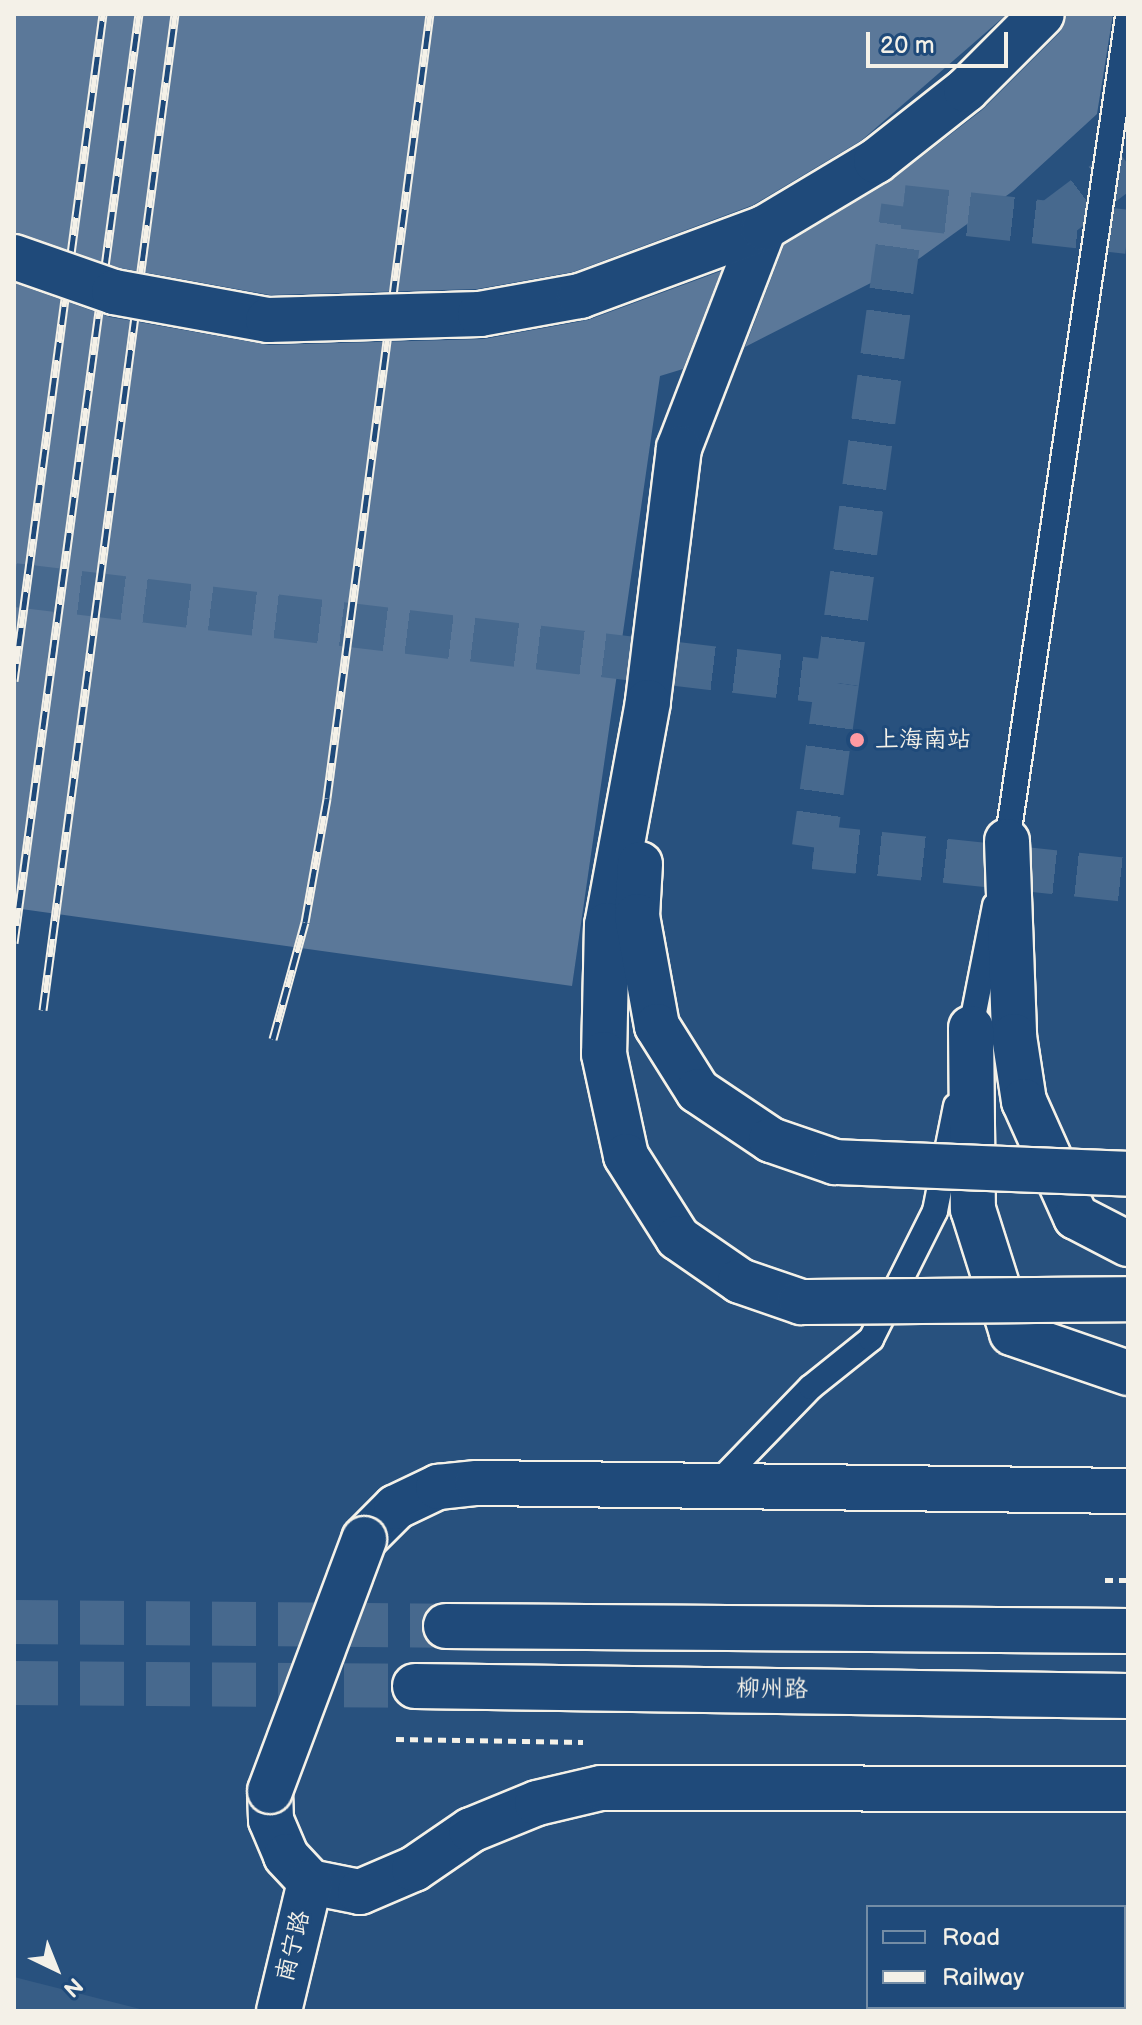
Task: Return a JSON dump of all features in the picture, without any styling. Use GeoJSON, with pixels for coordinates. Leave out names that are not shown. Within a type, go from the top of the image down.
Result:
{"type":"FeatureCollection","features":[{"type":"Feature","properties":{"kind":"main road"},"geometry":{"type":"LineString","coordinates":[[14,257],[191,309],[353,324],[480,314],[580,296],[764,228],[876,161],[966,90],[1042,14]]}},
{"type":"Feature","properties":{"kind":"main road"},"geometry":{"type":"LineString","coordinates":[[764,228],[679,448],[648,702],[607,925],[604,1054],[626,1156],[678,1238],[740,1281],[801,1302],[1128,1299]]}},
{"type":"Feature","properties":{"kind":"main road"},"geometry":{"type":"LineString","coordinates":[[648,702],[637,916],[657,1026],[698,1091],[771,1140],[835,1162],[1128,1174]]}},
{"type":"Feature","properties":{"kind":"main road"},"geometry":{"type":"LineString","coordinates":[[1007,841],[1014,1036],[1024,1101],[1076,1217],[1127,1244]]}},
{"type":"Feature","properties":{"kind":"main road"},"geometry":{"type":"LineString","coordinates":[[971,1028],[973,1209],[989,1271],[1012,1333],[1086,1362],[1128,1373]]}},
{"type":"Feature","properties":{"kind":"main road"},"geometry":{"type":"LineString","coordinates":[[1128,1491],[438,1487],[396,1507],[364,1539],[270,1791],[271,1820],[286,1856],[310,1882],[360,1892],[414,1869],[471,1830],[537,1803],[601,1788],[1128,1789]]}},
{"type":"Feature","properties":{"kind":"main road"},"geometry":{"type":"LineString","coordinates":[[446,1626],[1128,1631]]}},
{"type":"Feature","properties":{"kind":"main road","name":"柳州路"},"geometry":{"type":"LineString","coordinates":[[415,1686],[1128,1696]]}},
{"type":"Feature","properties":{"kind":"main road","name":"南宁路"},"geometry":{"type":"LineString","coordinates":[[279,2011],[310,1882]]}},
{"type":"Feature","properties":{"kind":"lane"},"geometry":{"type":"LineString","coordinates":[[714,1487],[811,1387],[871,1339],[907,1278],[935,1211],[1007,841],[1128,17]]}},
{"type":"Feature","properties":{"kind":"shaded area"},"geometry":{"type":"Polygon","coordinates":[[[14,1977],[148,2011],[14,2011],[14,1977]]]}},
{"type":"Feature","properties":{"kind":"building"},"geometry":{"type":"Polygon","coordinates":[[[14,14],[1007,14],[862,140],[753,205],[573,272],[477,289],[270,295],[120,268],[14,233],[14,14]]]}},
{"type":"Feature","properties":{"kind":"building"},"geometry":{"type":"Polygon","coordinates":[[[1066,14],[1113,14],[1097,114],[1013,191],[920,258],[745,347],[784,245],[889,182],[982,110],[1060,32],[1066,14]]]}},
{"type":"Feature","properties":{"kind":"building"},"geometry":{"type":"Polygon","coordinates":[[[721,271],[683,369],[660,376],[572,986],[14,908],[14,283],[110,317],[269,345],[484,339],[588,320],[721,271]]]}},
{"type":"Feature","properties":{"kind":"tunnel"},"geometry":{"type":"LineString","coordinates":[[1049,224],[1128,165]]}},
{"type":"Feature","properties":{"kind":"tunnel"},"geometry":{"type":"LineString","coordinates":[[837,683],[903,207],[1128,232]]}},
{"type":"Feature","properties":{"kind":"tunnel"},"geometry":{"type":"LineString","coordinates":[[14,585],[837,683],[814,847],[1128,880]]}},
{"type":"Feature","properties":{"kind":"tunnel"},"geometry":{"type":"LineString","coordinates":[[14,1622],[446,1626]]}},
{"type":"Feature","properties":{"kind":"tunnel"},"geometry":{"type":"LineString","coordinates":[[14,1683],[415,1686]]}},
{"type":"Feature","properties":{"kind":"railway"},"geometry":{"type":"LineString","coordinates":[[14,681],[103,14]]}},
{"type":"Feature","properties":{"kind":"railway"},"geometry":{"type":"LineString","coordinates":[[14,943],[139,14]]}},
{"type":"Feature","properties":{"kind":"railway"},"geometry":{"type":"LineString","coordinates":[[43,1010],[175,14]]}},
{"type":"Feature","properties":{"kind":"railway"},"geometry":{"type":"LineString","coordinates":[[273,1039],[305,922],[327,798],[430,14]]}},
{"type":"Feature","properties":{"kind":"place","name":"上海南站"},"geometry":{"type":"Point","coordinates":[857,740]}}]}
